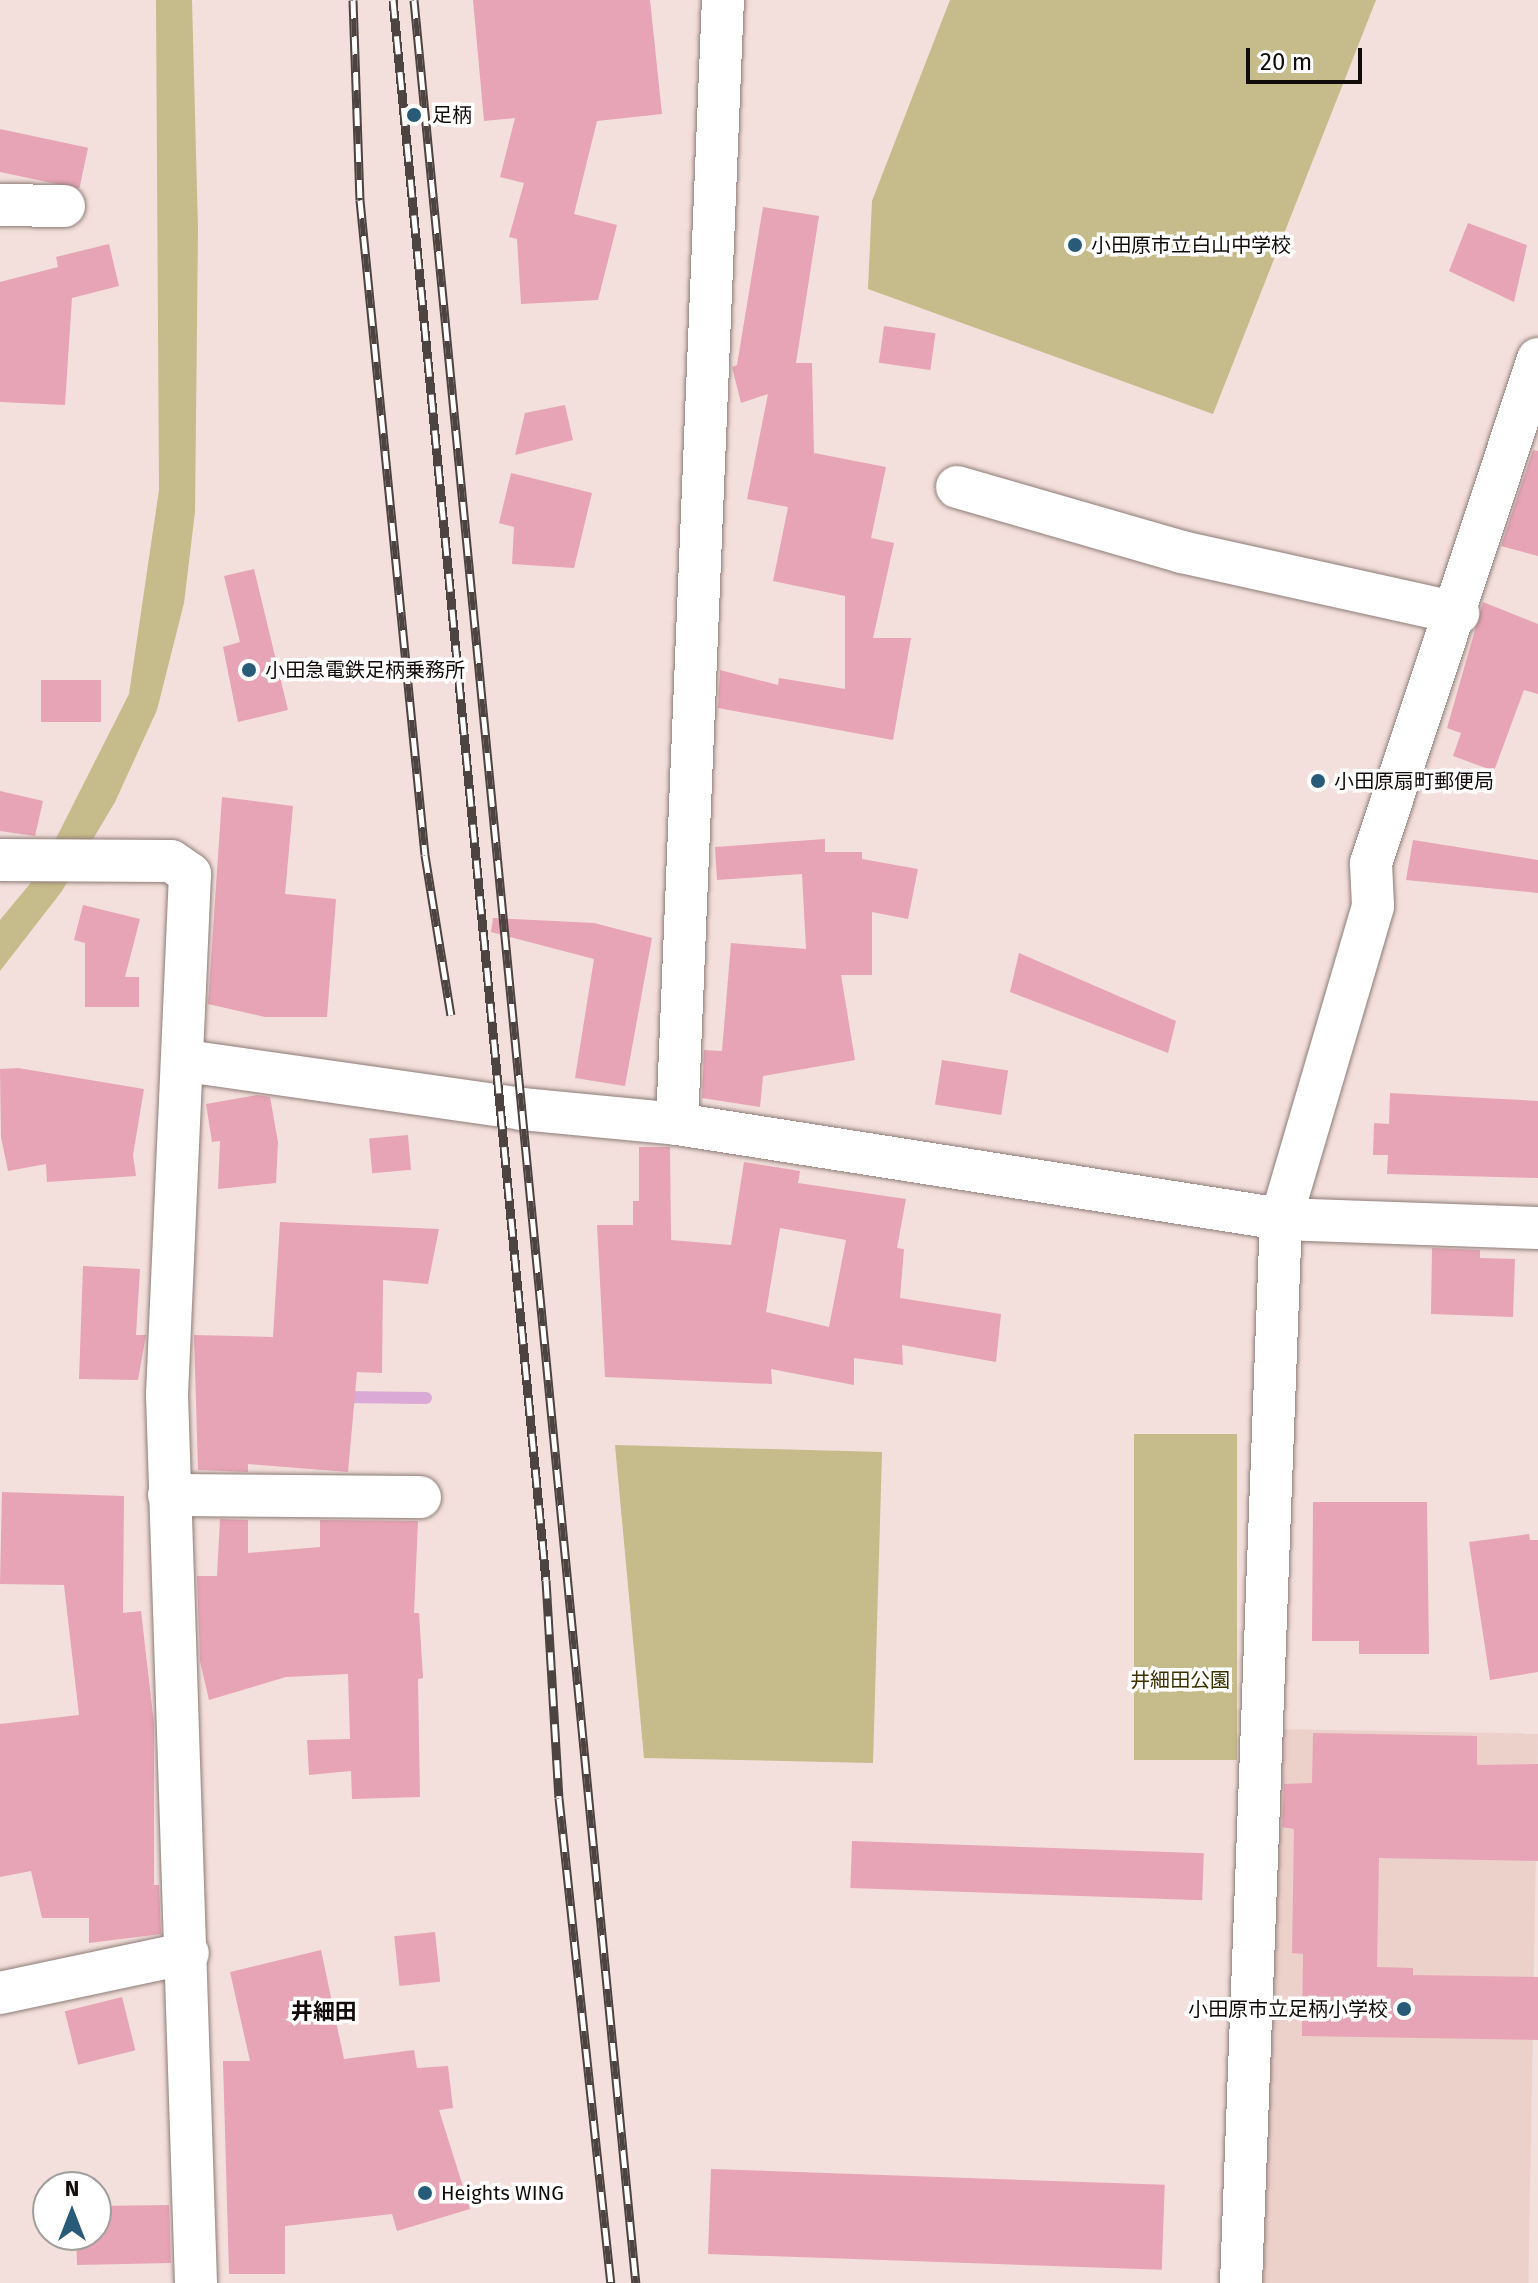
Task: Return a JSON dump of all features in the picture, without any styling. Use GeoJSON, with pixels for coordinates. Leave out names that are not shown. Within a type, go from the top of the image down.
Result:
{"type":"FeatureCollection","features":[{"type":"Feature","properties":{"kind":"street"},"geometry":{"type":"LineString","coordinates":[[677,1124],[723,0]]}},
{"type":"Feature","properties":{"kind":"street"},"geometry":{"type":"LineString","coordinates":[[0,205],[64,206]]}},
{"type":"Feature","properties":{"kind":"street"},"geometry":{"type":"LineString","coordinates":[[1241,2283],[1281,1219],[1373,906],[1371,863],[1458,613],[1538,359]]}},
{"type":"Feature","properties":{"kind":"street"},"geometry":{"type":"LineString","coordinates":[[957,487],[1182,552],[1458,613]]}},
{"type":"Feature","properties":{"kind":"street"},"geometry":{"type":"LineString","coordinates":[[0,860],[171,861],[190,874],[186,1061],[170,1249],[169,1495],[188,1953],[196,2283]]}},
{"type":"Feature","properties":{"kind":"street"},"geometry":{"type":"LineString","coordinates":[[186,1061],[522,1109],[677,1124],[1281,1219],[1538,1228]]}},
{"type":"Feature","properties":{"kind":"street"},"geometry":{"type":"LineString","coordinates":[[169,1495],[420,1497]]}},
{"type":"Feature","properties":{"kind":"street"},"geometry":{"type":"LineString","coordinates":[[0,1993],[188,1953]]}},
{"type":"Feature","properties":{"kind":"shaded area","name":"小田原市立足柄小学校"},"geometry":{"type":"Polygon","coordinates":[[[1273,1729],[1538,1734],[1528,2283],[1263,2283],[1273,1729]]]}},
{"type":"Feature","properties":{"kind":"green space"},"geometry":{"type":"Polygon","coordinates":[[[156,0],[192,0],[198,229],[195,512],[184,603],[157,710],[115,802],[62,891],[0,971],[0,920],[38,874],[129,694],[159,490],[156,0]]]}},
{"type":"Feature","properties":{"kind":"green space","name":"小田原市立白山中学校"},"geometry":{"type":"Polygon","coordinates":[[[950,0],[1376,0],[1213,414],[868,289],[872,201],[950,0]]]}},
{"type":"Feature","properties":{"kind":"green space","name":"井細田公園"},"geometry":{"type":"Polygon","coordinates":[[[1134,1434],[1237,1434],[1237,1760],[1134,1760],[1134,1434]]]}},
{"type":"Feature","properties":{"kind":"green space"},"geometry":{"type":"Polygon","coordinates":[[[615,1445],[882,1452],[873,1763],[644,1758],[615,1445]]]}},
{"type":"Feature","properties":{"kind":"building"},"geometry":{"type":"Polygon","coordinates":[[[473,0],[650,0],[662,114],[597,121],[574,214],[617,225],[598,300],[521,304],[517,239],[509,237],[524,183],[500,177],[515,118],[484,121],[473,0]]]}},
{"type":"Feature","properties":{"kind":"building"},"geometry":{"type":"Polygon","coordinates":[[[0,129],[88,148],[79,189],[0,172],[0,129]]]}},
{"type":"Feature","properties":{"kind":"building"},"geometry":{"type":"Polygon","coordinates":[[[763,207],[819,216],[796,363],[812,363],[814,453],[886,467],[871,538],[894,543],[873,638],[911,638],[893,740],[718,708],[720,670],[778,685],[779,678],[845,689],[845,596],[773,581],[788,507],[747,499],[768,394],[741,403],[732,367],[737,365],[763,207]]]}},
{"type":"Feature","properties":{"kind":"building"},"geometry":{"type":"Polygon","coordinates":[[[1468,223],[1527,245],[1514,302],[1449,271],[1468,223]]]}},
{"type":"Feature","properties":{"kind":"building"},"geometry":{"type":"Polygon","coordinates":[[[109,244],[119,286],[72,298],[65,405],[0,402],[0,282],[58,267],[56,257],[109,244]]]}},
{"type":"Feature","properties":{"kind":"building"},"geometry":{"type":"Polygon","coordinates":[[[884,326],[935,333],[930,370],[879,363],[884,326]]]}},
{"type":"Feature","properties":{"kind":"building"},"geometry":{"type":"Polygon","coordinates":[[[565,405],[573,440],[515,455],[525,413],[565,405]]]}},
{"type":"Feature","properties":{"kind":"building"},"geometry":{"type":"Polygon","coordinates":[[[1533,450],[1538,451],[1538,556],[1501,546],[1533,450]]]}},
{"type":"Feature","properties":{"kind":"building"},"geometry":{"type":"Polygon","coordinates":[[[511,473],[592,493],[574,568],[512,564],[514,527],[499,523],[511,473]]]}},
{"type":"Feature","properties":{"kind":"building"},"geometry":{"type":"Polygon","coordinates":[[[254,569],[288,710],[238,722],[223,647],[240,642],[224,576],[254,569]]]}},
{"type":"Feature","properties":{"kind":"building"},"geometry":{"type":"Polygon","coordinates":[[[1483,602],[1538,624],[1538,694],[1524,690],[1494,771],[1453,756],[1461,733],[1447,728],[1483,602]]]}},
{"type":"Feature","properties":{"kind":"building"},"geometry":{"type":"Polygon","coordinates":[[[41,680],[101,680],[101,722],[41,722],[41,680]]]}},
{"type":"Feature","properties":{"kind":"building"},"geometry":{"type":"Polygon","coordinates":[[[0,791],[43,801],[35,836],[0,831],[0,791]]]}},
{"type":"Feature","properties":{"kind":"building"},"geometry":{"type":"Polygon","coordinates":[[[222,797],[293,806],[285,894],[336,899],[327,1017],[265,1017],[208,1004],[222,797]]]}},
{"type":"Feature","properties":{"kind":"building"},"geometry":{"type":"Polygon","coordinates":[[[825,839],[825,852],[862,852],[862,859],[918,869],[908,919],[872,912],[872,975],[841,975],[855,1060],[763,1076],[760,1107],[702,1098],[704,1050],[722,1051],[731,943],[806,949],[802,874],[717,880],[715,847],[825,839]]]}},
{"type":"Feature","properties":{"kind":"building"},"geometry":{"type":"Polygon","coordinates":[[[1413,840],[1538,860],[1538,893],[1406,880],[1413,840]]]}},
{"type":"Feature","properties":{"kind":"building"},"geometry":{"type":"Polygon","coordinates":[[[83,905],[140,919],[125,977],[139,977],[139,1007],[85,1007],[85,943],[74,940],[83,905]]]}},
{"type":"Feature","properties":{"kind":"building"},"geometry":{"type":"Polygon","coordinates":[[[493,918],[594,923],[652,938],[625,1086],[575,1078],[594,959],[491,932],[493,918]]]}},
{"type":"Feature","properties":{"kind":"building"},"geometry":{"type":"Polygon","coordinates":[[[1019,953],[1176,1021],[1168,1053],[1010,992],[1019,953]]]}},
{"type":"Feature","properties":{"kind":"building"},"geometry":{"type":"Polygon","coordinates":[[[942,1060],[1008,1070],[1001,1115],[935,1104],[942,1060]]]}},
{"type":"Feature","properties":{"kind":"building"},"geometry":{"type":"Polygon","coordinates":[[[18,1068],[144,1089],[133,1155],[136,1176],[47,1182],[46,1164],[8,1171],[1,1137],[0,1069],[18,1068]]]}},
{"type":"Feature","properties":{"kind":"building"},"geometry":{"type":"Polygon","coordinates":[[[1390,1093],[1538,1101],[1538,1178],[1387,1174],[1388,1155],[1373,1155],[1374,1123],[1389,1124],[1390,1093]]]}},
{"type":"Feature","properties":{"kind":"building"},"geometry":{"type":"Polygon","coordinates":[[[257,1095],[270,1097],[278,1142],[276,1183],[218,1189],[220,1141],[212,1142],[206,1104],[257,1095]]]}},
{"type":"Feature","properties":{"kind":"building"},"geometry":{"type":"Polygon","coordinates":[[[408,1135],[411,1170],[372,1173],[369,1138],[408,1135]]]}},
{"type":"Feature","properties":{"kind":"building"},"geometry":{"type":"Polygon","coordinates":[[[639,1147],[670,1147],[671,1240],[731,1245],[744,1162],[800,1171],[798,1183],[906,1199],[897,1248],[904,1249],[900,1298],[1001,1314],[996,1362],[902,1345],[903,1365],[854,1358],[854,1385],[771,1369],[772,1384],[605,1377],[597,1225],[633,1225],[633,1201],[639,1201],[639,1147]],[[780,1228],[766,1312],[829,1327],[846,1240],[780,1228]]]}},
{"type":"Feature","properties":{"kind":"building"},"geometry":{"type":"Polygon","coordinates":[[[280,1222],[439,1229],[428,1284],[383,1280],[382,1373],[357,1372],[348,1472],[248,1464],[248,1472],[198,1470],[194,1335],[273,1337],[280,1222]]]}},
{"type":"Feature","properties":{"kind":"building"},"geometry":{"type":"Polygon","coordinates":[[[1432,1248],[1480,1250],[1480,1258],[1515,1259],[1513,1317],[1431,1314],[1432,1248]]]}},
{"type":"Feature","properties":{"kind":"building"},"geometry":{"type":"Polygon","coordinates":[[[83,1266],[140,1269],[136,1335],[146,1335],[138,1380],[79,1379],[83,1266]]]}},
{"type":"Feature","properties":{"kind":"building"},"geometry":{"type":"Polygon","coordinates":[[[2,1492],[124,1496],[123,1613],[141,1611],[154,1724],[154,1885],[159,1885],[161,1934],[89,1943],[89,1918],[42,1918],[31,1871],[0,1877],[0,1724],[79,1715],[64,1585],[0,1584],[2,1492]]]}},
{"type":"Feature","properties":{"kind":"building"},"geometry":{"type":"Polygon","coordinates":[[[1313,1502],[1427,1502],[1429,1654],[1359,1654],[1359,1641],[1312,1641],[1313,1502]]]}},
{"type":"Feature","properties":{"kind":"building"},"geometry":{"type":"Polygon","coordinates":[[[220,1519],[248,1520],[248,1553],[320,1547],[320,1520],[418,1521],[414,1613],[419,1613],[423,1678],[418,1679],[420,1797],[352,1799],[351,1771],[309,1775],[307,1740],[350,1739],[348,1674],[286,1677],[209,1700],[200,1661],[197,1576],[217,1576],[220,1519]]]}},
{"type":"Feature","properties":{"kind":"building"},"geometry":{"type":"Polygon","coordinates":[[[1529,1534],[1530,1540],[1538,1540],[1538,1672],[1490,1680],[1469,1542],[1529,1534]]]}},
{"type":"Feature","properties":{"kind":"building"},"geometry":{"type":"Polygon","coordinates":[[[1313,1733],[1477,1736],[1477,1765],[1538,1764],[1538,1861],[1379,1858],[1377,1967],[1413,1968],[1413,1975],[1538,1977],[1538,2040],[1302,2036],[1303,1954],[1292,1953],[1294,1829],[1282,1827],[1284,1784],[1312,1783],[1313,1733]]]}},
{"type":"Feature","properties":{"kind":"building"},"geometry":{"type":"Polygon","coordinates":[[[852,1841],[1204,1853],[1202,1900],[850,1888],[852,1841]]]}},
{"type":"Feature","properties":{"kind":"building"},"geometry":{"type":"Polygon","coordinates":[[[435,1932],[440,1982],[399,1986],[394,1936],[435,1932]]]}},
{"type":"Feature","properties":{"kind":"building"},"geometry":{"type":"Polygon","coordinates":[[[321,1950],[344,2059],[414,2050],[417,2068],[448,2066],[453,2108],[439,2110],[470,2209],[397,2231],[392,2214],[285,2226],[285,2274],[229,2274],[223,2061],[250,2061],[230,1972],[321,1950]]]}},
{"type":"Feature","properties":{"kind":"building"},"geometry":{"type":"Polygon","coordinates":[[[122,1997],[135,2050],[78,2065],[65,2011],[122,1997]]]}},
{"type":"Feature","properties":{"kind":"building"},"geometry":{"type":"Polygon","coordinates":[[[711,2169],[1165,2185],[1162,2270],[708,2254],[711,2169]]]}},
{"type":"Feature","properties":{"kind":"building"},"geometry":{"type":"Polygon","coordinates":[[[169,2205],[171,2263],[77,2265],[77,2251],[112,2251],[112,2206],[169,2205]]]}},
{"type":"Feature","properties":{"kind":"waterway"},"geometry":{"type":"LineString","coordinates":[[342,1397],[426,1398]]}},
{"type":"Feature","properties":{"kind":"railway"},"geometry":{"type":"LineString","coordinates":[[353,0],[360,200],[425,855],[451,1015]]}},
{"type":"Feature","properties":{"kind":"railway"},"geometry":{"type":"LineString","coordinates":[[393,0],[546,1580],[559,1798],[611,2283]]}},
{"type":"Feature","properties":{"kind":"railway"},"geometry":{"type":"LineString","coordinates":[[414,0],[636,2283]]}},
{"type":"Feature","properties":{"kind":"place","name":"足柄"},"geometry":{"type":"Point","coordinates":[414,115]}},
{"type":"Feature","properties":{"kind":"place","name":"小田原市立白山中学校"},"geometry":{"type":"Point","coordinates":[1075,245]}},
{"type":"Feature","properties":{"kind":"place","name":"小田急電鉄足柄乗務所"},"geometry":{"type":"Point","coordinates":[249,670]}},
{"type":"Feature","properties":{"kind":"place","name":"小田原扇町郵便局"},"geometry":{"type":"Point","coordinates":[1318,781]}},
{"type":"Feature","properties":{"kind":"place","name":"小田原市立足柄小学校"},"geometry":{"type":"Point","coordinates":[1404,2009]}},
{"type":"Feature","properties":{"kind":"place","name":"Heights WING"},"geometry":{"type":"Point","coordinates":[425,2193]}},
{"type":"Feature","properties":{"kind":"district","name":"井細田"},"geometry":{"type":"Point","coordinates":[324,2012]}}]}
